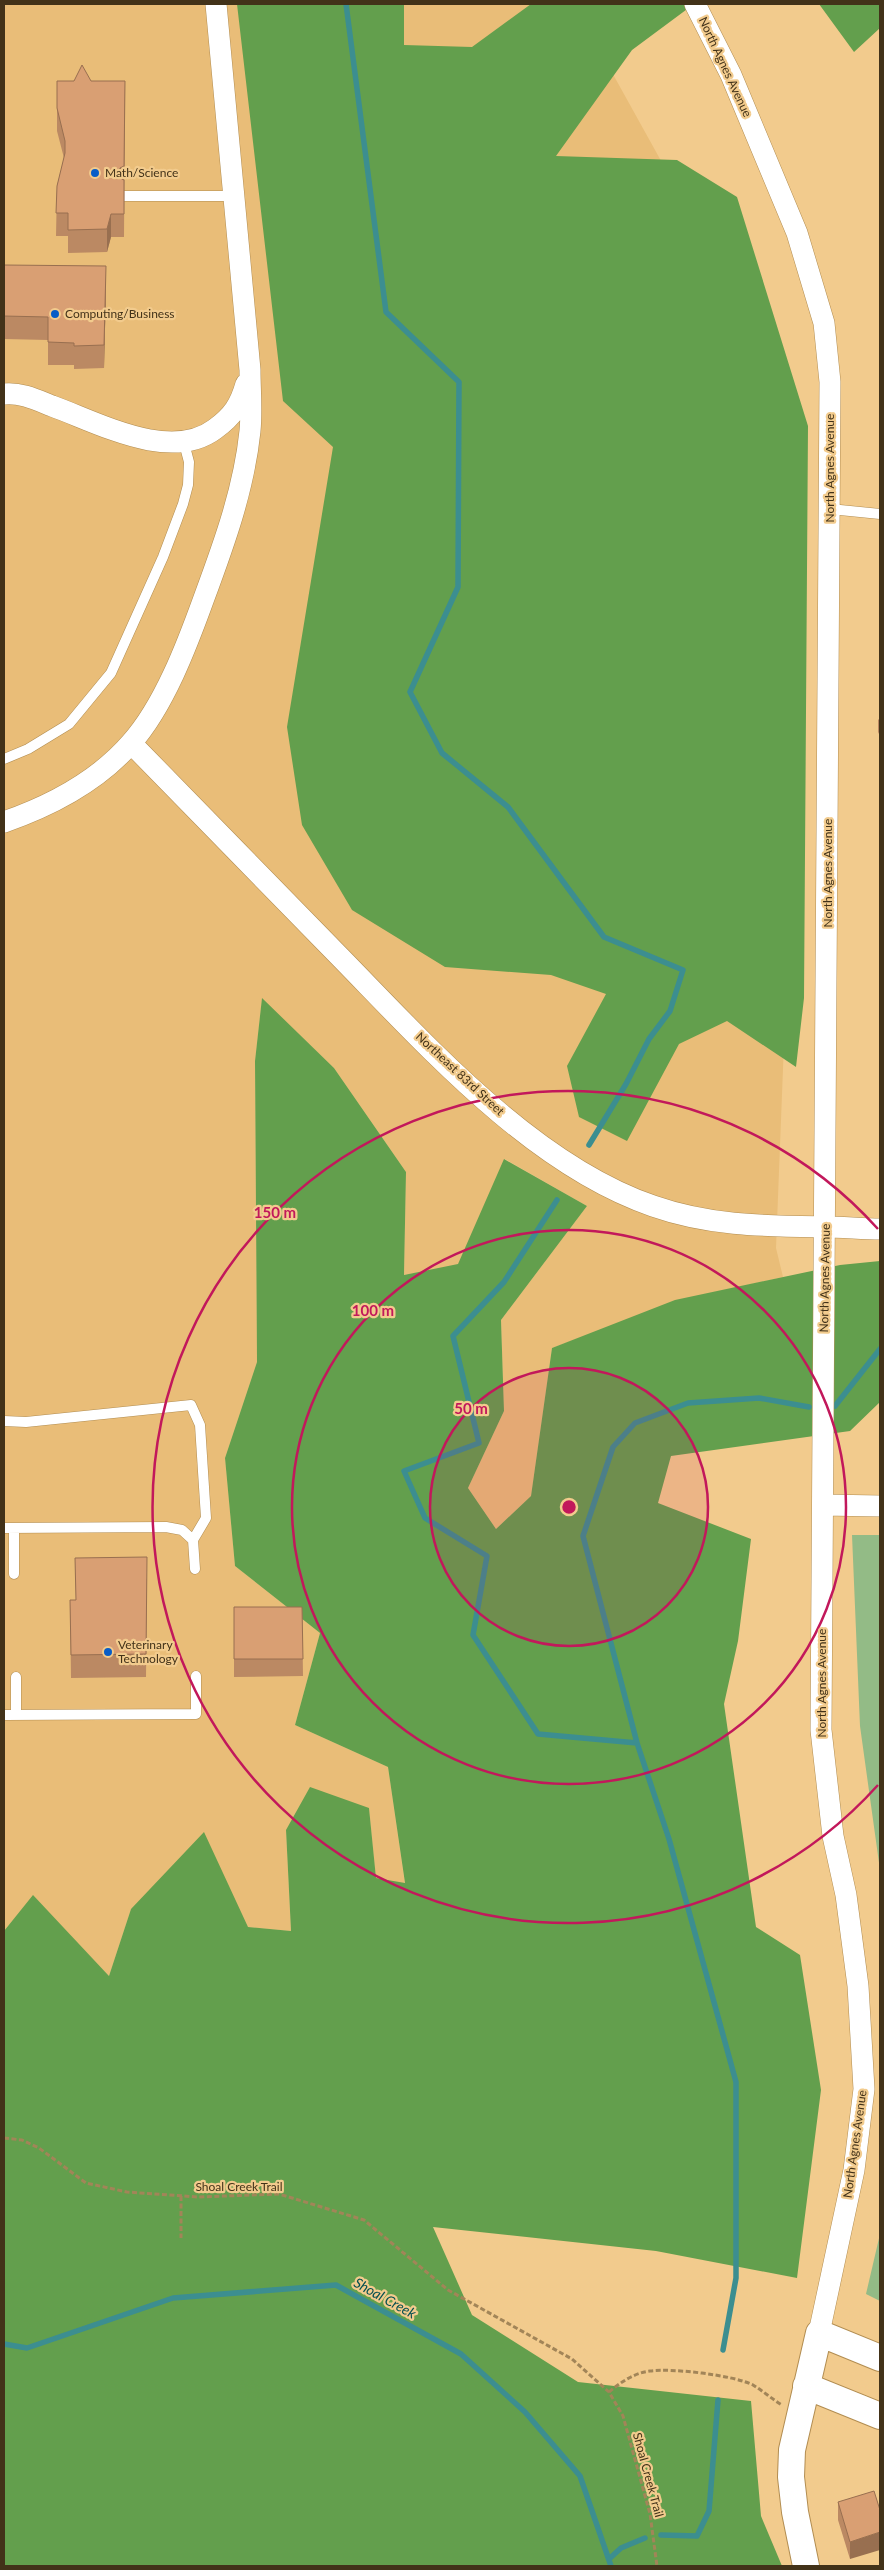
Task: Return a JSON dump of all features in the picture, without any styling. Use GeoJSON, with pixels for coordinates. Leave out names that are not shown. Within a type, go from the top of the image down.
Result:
{"type":"FeatureCollection","features":[{"type":"Feature","properties":{"kind":"street"},"geometry":{"type":"LineString","coordinates":[[4,822],[30,813],[67,795],[102,770],[132,743],[173,674],[191,634],[226,537],[242,477],[250,430],[250,370],[216,4]]}},
{"type":"Feature","properties":{"kind":"street","name":"North Agnes Avenue"},"geometry":{"type":"LineString","coordinates":[[695,4],[732,75],[797,233],[824,323],[830,382],[820,1730],[833,1836],[846,1895],[860,2000],[864,2089],[854,2170],[792,2450],[791,2477],[795,2512],[806,2566]]}},
{"type":"Feature","properties":{"kind":"street"},"geometry":{"type":"LineString","coordinates":[[4,394],[32,398],[139,438],[160,442],[184,442],[208,434],[227,420],[241,402],[250,370]]}},
{"type":"Feature","properties":{"kind":"street","name":"Northeast 83rd Street"},"geometry":{"type":"LineString","coordinates":[[132,743],[399,1017],[489,1103],[559,1157],[608,1188],[654,1207],[705,1220],[758,1227],[880,1229]]}},
{"type":"Feature","properties":{"kind":"street"},"geometry":{"type":"LineString","coordinates":[[823,1505],[880,1506]]}},
{"type":"Feature","properties":{"kind":"street"},"geometry":{"type":"LineString","coordinates":[[819,2333],[880,2358]]}},
{"type":"Feature","properties":{"kind":"street"},"geometry":{"type":"LineString","coordinates":[[806,2386],[880,2416]]}},
{"type":"Feature","properties":{"kind":"lane"},"geometry":{"type":"LineString","coordinates":[[124,196],[234,196]]}},
{"type":"Feature","properties":{"kind":"lane"},"geometry":{"type":"LineString","coordinates":[[4,759],[28,750],[68,724],[111,673],[163,557],[183,504],[188,485],[189,462],[184,442]]}},
{"type":"Feature","properties":{"kind":"lane"},"geometry":{"type":"LineString","coordinates":[[830,509],[880,514]]}},
{"type":"Feature","properties":{"kind":"lane"},"geometry":{"type":"LineString","coordinates":[[4,1421],[26,1422],[191,1405],[200,1425],[206,1518],[193,1540],[195,1569]]}},
{"type":"Feature","properties":{"kind":"lane"},"geometry":{"type":"LineString","coordinates":[[14,1574],[9,1528],[166,1527],[182,1530],[193,1540]]}},
{"type":"Feature","properties":{"kind":"lane"},"geometry":{"type":"LineString","coordinates":[[16,1676],[16,1715]]}},
{"type":"Feature","properties":{"kind":"lane"},"geometry":{"type":"LineString","coordinates":[[4,1715],[196,1714],[196,1676]]}},
{"type":"Feature","properties":{"kind":"path","name":"Shoal Creek Trail"},"geometry":{"type":"LineString","coordinates":[[4,2138],[22,2140],[39,2148],[86,2183],[127,2192],[180,2196],[279,2194],[324,2206],[364,2220],[448,2290],[572,2359],[609,2392],[623,2416],[628,2434],[650,2514],[657,2566]]}},
{"type":"Feature","properties":{"kind":"path"},"geometry":{"type":"LineString","coordinates":[[180,2196],[181,2238]]}},
{"type":"Feature","properties":{"kind":"path"},"geometry":{"type":"LineString","coordinates":[[609,2392],[624,2380],[648,2371],[668,2370],[733,2378],[752,2385],[799,2416]]}},
{"type":"Feature","properties":{"kind":"shaded area"},"geometry":{"type":"Polygon","coordinates":[[[4,4],[574,4],[746,314],[784,1043],[776,1248],[783,1277],[688,1298],[552,1348],[531,1496],[496,1529],[468,1488],[504,1411],[501,1320],[587,1206],[505,1159],[458,1265],[404,1275],[406,1172],[334,1068],[262,999],[255,1061],[257,1362],[225,1458],[235,1566],[320,1633],[295,1725],[388,1767],[405,1884],[376,1879],[369,1808],[286,1831],[291,1931],[248,1927],[131,1909],[109,1976],[33,1896],[4,1931],[4,4]]]}},
{"type":"Feature","properties":{"kind":"green space"},"geometry":{"type":"Polygon","coordinates":[[[237,4],[404,4],[404,45],[472,47],[531,4],[694,4],[632,50],[556,156],[677,160],[737,197],[808,426],[804,998],[796,1067],[727,1021],[679,1044],[627,1141],[579,1117],[567,1066],[606,994],[551,975],[445,967],[352,910],[302,825],[287,727],[333,447],[283,401],[237,4]]]}},
{"type":"Feature","properties":{"kind":"green space"},"geometry":{"type":"Polygon","coordinates":[[[819,4],[880,4],[880,28],[854,52],[819,4]]]}},
{"type":"Feature","properties":{"kind":"green space"},"geometry":{"type":"Polygon","coordinates":[[[262,998],[334,1068],[406,1172],[404,1275],[458,1264],[504,1159],[587,1206],[501,1320],[504,1411],[468,1488],[496,1529],[531,1496],[552,1348],[675,1300],[840,1265],[880,1261],[880,1402],[850,1431],[671,1456],[658,1503],[751,1539],[738,1641],[724,1704],[756,1927],[800,1955],[821,2090],[797,2278],[656,2251],[433,2227],[472,2315],[578,2382],[751,2401],[761,2516],[782,2566],[4,2566],[4,1931],[33,1895],[109,1976],[131,1909],[204,1832],[248,1927],[291,1931],[286,1830],[310,1787],[369,1808],[376,1878],[405,1883],[388,1767],[295,1725],[320,1633],[235,1566],[225,1458],[257,1362],[255,1061],[262,998]]]}},
{"type":"Feature","properties":{"kind":"green space"},"geometry":{"type":"Polygon","coordinates":[[[852,1535],[880,1535],[880,1870],[860,1726],[852,1535]]]}},
{"type":"Feature","properties":{"kind":"green space"},"geometry":{"type":"Polygon","coordinates":[[[880,2234],[880,2301],[866,2294],[880,2234]]]}},
{"type":"Feature","properties":{"kind":"building","name":"Math/Science"},"geometry":{"type":"Polygon","coordinates":[[[82,65],[91,81],[125,81],[124,166],[117,173],[118,177],[124,180],[124,214],[111,214],[107,229],[68,230],[68,213],[56,213],[57,186],[65,153],[65,141],[57,108],[57,81],[74,81],[82,65]]]}},
{"type":"Feature","properties":{"kind":"building","name":"Computing/Business"},"geometry":{"type":"Polygon","coordinates":[[[4,265],[106,266],[104,345],[74,346],[74,343],[48,342],[48,317],[4,316],[4,265]]]}},
{"type":"Feature","properties":{"kind":"building","name":"Veterinary Technology"},"geometry":{"type":"Polygon","coordinates":[[[147,1557],[146,1654],[71,1655],[70,1600],[76,1600],[75,1558],[147,1557]]]}},
{"type":"Feature","properties":{"kind":"building"},"geometry":{"type":"Polygon","coordinates":[[[234,1607],[302,1607],[303,1659],[234,1659],[234,1607]]]}},
{"type":"Feature","properties":{"kind":"building"},"geometry":{"type":"Polygon","coordinates":[[[874,2491],[880,2510],[880,2532],[850,2542],[838,2502],[874,2491]]]}},
{"type":"Feature","properties":{"kind":"waterway"},"geometry":{"type":"LineString","coordinates":[[346,4],[386,312],[459,382],[458,587],[410,692],[442,753],[508,807],[604,937],[683,970],[670,1011],[649,1039],[626,1084],[589,1145]]}},
{"type":"Feature","properties":{"kind":"waterway"},"geometry":{"type":"LineString","coordinates":[[557,1200],[504,1282],[453,1336],[479,1443],[404,1471],[425,1518],[487,1556],[473,1635],[538,1734],[637,1743],[669,1839],[736,2082],[736,2278],[723,2350]]}},
{"type":"Feature","properties":{"kind":"waterway"},"geometry":{"type":"LineString","coordinates":[[835,1406],[880,1349]]}},
{"type":"Feature","properties":{"kind":"waterway"},"geometry":{"type":"LineString","coordinates":[[637,1743],[583,1536],[613,1447],[635,1423],[688,1403],[759,1398],[809,1407]]}},
{"type":"Feature","properties":{"kind":"waterway","name":"Shoal Creek"},"geometry":{"type":"LineString","coordinates":[[4,2344],[27,2348],[173,2298],[336,2285],[461,2354],[525,2412],[580,2476],[611,2566]]}},
{"type":"Feature","properties":{"kind":"waterway"},"geometry":{"type":"LineString","coordinates":[[661,2535],[697,2536],[709,2511],[718,2400]]}},
{"type":"Feature","properties":{"kind":"waterway"},"geometry":{"type":"LineString","coordinates":[[609,2559],[621,2548],[645,2538]]}},
{"type":"Feature","properties":{"kind":"place","name":"Math/Science"},"geometry":{"type":"Point","coordinates":[95,173]}},
{"type":"Feature","properties":{"kind":"place","name":"Computing/Business"},"geometry":{"type":"Point","coordinates":[55,314]}},
{"type":"Feature","properties":{"kind":"place","name":"Veterinary Technology"},"geometry":{"type":"Point","coordinates":[108,1652]}}]}
